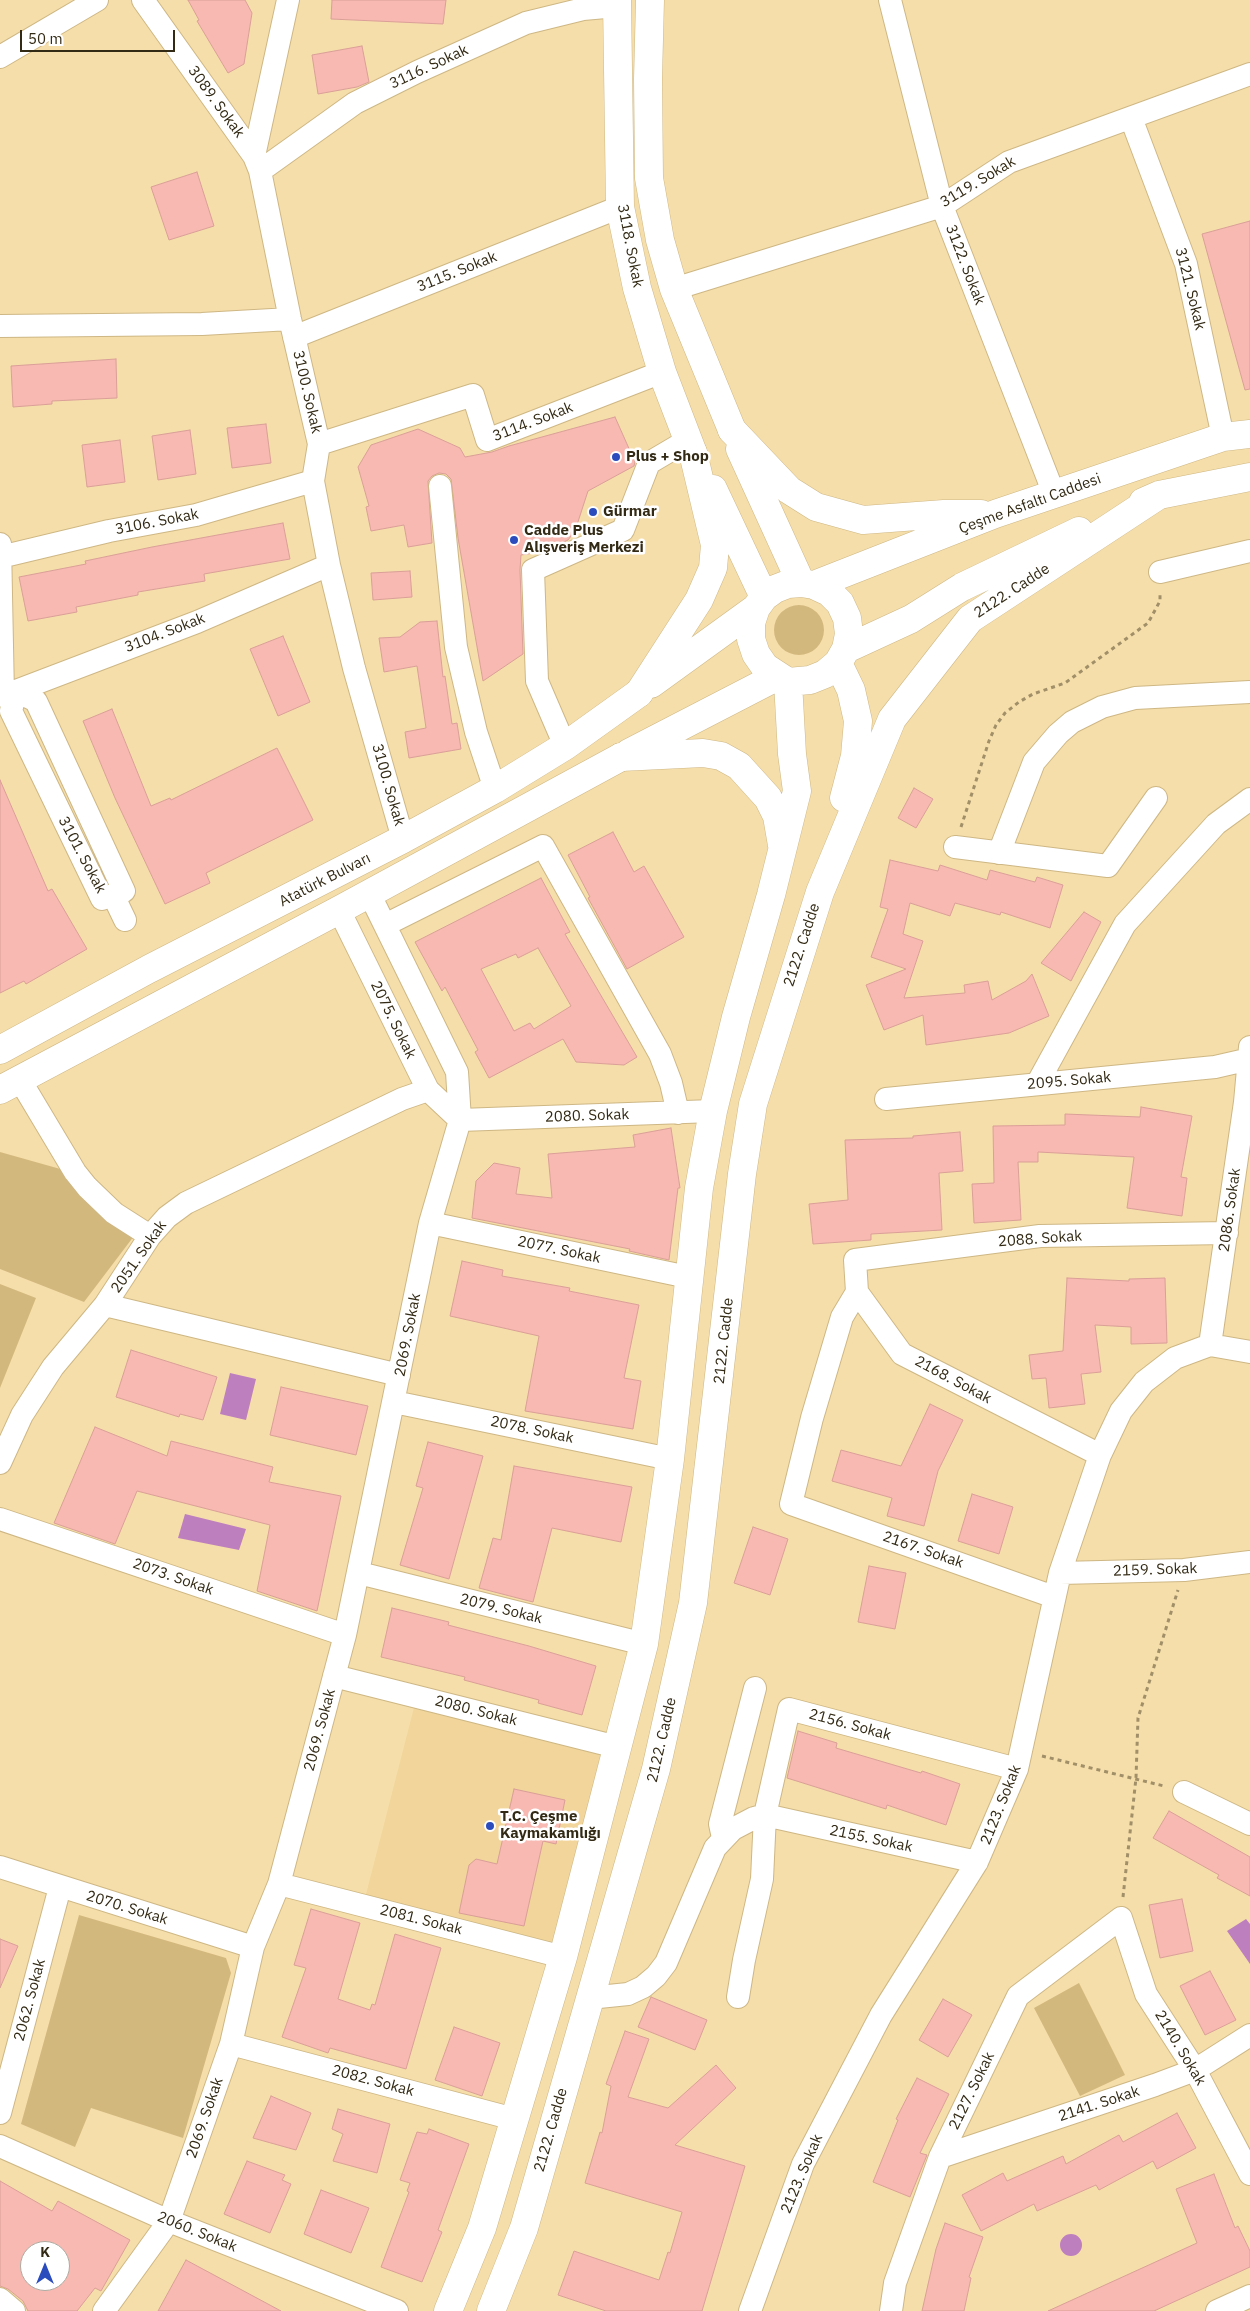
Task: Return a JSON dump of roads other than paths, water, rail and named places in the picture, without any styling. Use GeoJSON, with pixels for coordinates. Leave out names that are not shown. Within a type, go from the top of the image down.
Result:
{"type":"FeatureCollection","features":[{"type":"Feature","properties":{"kind":"main road","name":"3118. Sokak"},"geometry":{"type":"LineString","coordinates":[[650,0],[648,79],[650,178],[660,240],[674,289],[732,430],[808,584]]}},
{"type":"Feature","properties":{"kind":"main road","name":"3118. Sokak"},"geometry":{"type":"LineString","coordinates":[[617,3],[620,207],[637,288],[662,372],[690,446]]}},
{"type":"Feature","properties":{"kind":"main road"},"geometry":{"type":"LineString","coordinates":[[732,430],[789,490],[816,507],[863,520],[944,514],[995,514]]}},
{"type":"Feature","properties":{"kind":"main road","name":"Çeşme Asfaltı Caddesi"},"geometry":{"type":"LineString","coordinates":[[808,584],[995,514],[1223,437],[1250,434]]}},
{"type":"Feature","properties":{"kind":"main road"},"geometry":{"type":"LineString","coordinates":[[690,446],[722,505],[760,603]]}},
{"type":"Feature","properties":{"kind":"main road"},"geometry":{"type":"LineString","coordinates":[[640,692],[699,600],[713,568],[715,545],[690,446]]}},
{"type":"Feature","properties":{"kind":"main road"},"geometry":{"type":"LineString","coordinates":[[820,892],[855,756],[858,721],[842,656],[849,634],[847,618],[840,603],[829,592],[808,584],[788,584],[775,589],[760,603],[751,623],[751,639],[756,654],[765,667],[783,679],[810,680],[826,674],[842,656],[911,619],[962,587],[1024,556],[1160,495],[1250,477]]}},
{"type":"Feature","properties":{"kind":"main road","name":"2122. Cadde"},"geometry":{"type":"LineString","coordinates":[[491,2311],[524,2228],[656,1769],[693,1603],[742,1174],[753,1104],[820,892],[892,719],[970,618],[1160,495]]}},
{"type":"Feature","properties":{"kind":"main road","name":"Atatürk Bulvarı"},"geometry":{"type":"LineString","coordinates":[[0,1050],[149,970],[404,839],[495,788],[565,746],[760,603]]}},
{"type":"Feature","properties":{"kind":"main road"},"geometry":{"type":"LineString","coordinates":[[448,2311],[482,2228],[563,1956],[644,1644],[670,1458],[699,1188],[713,1111],[736,1017],[797,791],[783,679]]}},
{"type":"Feature","properties":{"kind":"main road","name":"Atatürk Bulvarı"},"geometry":{"type":"LineString","coordinates":[[10,1085],[621,757],[783,679]]}},
{"type":"Feature","properties":{"kind":"main road"},"geometry":{"type":"LineString","coordinates":[[621,757],[703,753],[721,756],[739,766],[768,798],[777,816],[782,850]]}},
{"type":"Feature","properties":{"kind":"street"},"geometry":{"type":"LineString","coordinates":[[0,57],[97,0]]}},
{"type":"Feature","properties":{"kind":"street","name":"3089. Sokak"},"geometry":{"type":"LineString","coordinates":[[143,0],[257,163]]}},
{"type":"Feature","properties":{"kind":"street","name":"3100. Sokak"},"geometry":{"type":"LineString","coordinates":[[288,0],[257,163],[319,444],[312,481],[329,565],[354,668],[404,839]]}},
{"type":"Feature","properties":{"kind":"street","name":"3122. Sokak"},"geometry":{"type":"LineString","coordinates":[[890,0],[942,206],[1054,494]]}},
{"type":"Feature","properties":{"kind":"street","name":"3116. Sokak"},"geometry":{"type":"LineString","coordinates":[[257,163],[355,103],[417,72],[526,23],[617,3]]}},
{"type":"Feature","properties":{"kind":"street","name":"3119. Sokak"},"geometry":{"type":"LineString","coordinates":[[674,289],[942,206],[1008,162],[1250,74]]}},
{"type":"Feature","properties":{"kind":"street","name":"3121. Sokak"},"geometry":{"type":"LineString","coordinates":[[1131,118],[1186,264],[1223,437]]}},
{"type":"Feature","properties":{"kind":"street","name":"3115. Sokak"},"geometry":{"type":"LineString","coordinates":[[0,326],[202,324],[292,328],[620,207]]}},
{"type":"Feature","properties":{"kind":"street","name":"3114. Sokak"},"geometry":{"type":"LineString","coordinates":[[319,444],[473,395],[488,440],[662,372]]}},
{"type":"Feature","properties":{"kind":"street"},"geometry":{"type":"LineString","coordinates":[[565,746],[537,681],[532,570],[623,530],[649,463],[690,446]]}},
{"type":"Feature","properties":{"kind":"street","name":"3106. Sokak"},"geometry":{"type":"LineString","coordinates":[[0,553],[196,515],[312,481]]}},
{"type":"Feature","properties":{"kind":"street"},"geometry":{"type":"LineString","coordinates":[[440,486],[456,647],[476,732],[495,788]]}},
{"type":"Feature","properties":{"kind":"street"},"geometry":{"type":"LineString","coordinates":[[1160,572],[1250,551]]}},
{"type":"Feature","properties":{"kind":"street"},"geometry":{"type":"LineString","coordinates":[[0,553],[6,695]]}},
{"type":"Feature","properties":{"kind":"street","name":"3104. Sokak"},"geometry":{"type":"LineString","coordinates":[[6,695],[197,622],[329,565]]}},
{"type":"Feature","properties":{"kind":"street"},"geometry":{"type":"LineString","coordinates":[[998,853],[1034,762],[1058,734],[1072,722],[1102,707],[1135,698],[1250,692]]}},
{"type":"Feature","properties":{"kind":"street","name":"3101. Sokak"},"geometry":{"type":"LineString","coordinates":[[6,695],[36,701],[124,891],[113,895],[125,920]]}},
{"type":"Feature","properties":{"kind":"street"},"geometry":{"type":"LineString","coordinates":[[955,847],[1108,866],[1156,798]]}},
{"type":"Feature","properties":{"kind":"street"},"geometry":{"type":"LineString","coordinates":[[1037,1084],[1125,924],[1216,824],[1250,799]]}},
{"type":"Feature","properties":{"kind":"street"},"geometry":{"type":"LineString","coordinates":[[385,925],[543,846],[660,1054],[671,1083],[678,1113]]}},
{"type":"Feature","properties":{"kind":"street","name":"2069. Sokak"},"geometry":{"type":"LineString","coordinates":[[104,2311],[169,2221],[231,2044],[253,1947],[279,1884],[346,1635],[430,1223],[460,1120],[457,1072],[369,893]]}},
{"type":"Feature","properties":{"kind":"street","name":"2075. Sokak"},"geometry":{"type":"LineString","coordinates":[[339,910],[428,1090],[460,1120]]}},
{"type":"Feature","properties":{"kind":"street","name":"2095. Sokak"},"geometry":{"type":"LineString","coordinates":[[886,1099],[1215,1068],[1250,1054]]}},
{"type":"Feature","properties":{"kind":"street","name":"2086. Sokak"},"geometry":{"type":"LineString","coordinates":[[1210,1345],[1227,1233],[1250,1054]]}},
{"type":"Feature","properties":{"kind":"street"},"geometry":{"type":"LineString","coordinates":[[10,1085],[87,1187],[114,1213],[150,1236]]}},
{"type":"Feature","properties":{"kind":"street","name":"2051. Sokak"},"geometry":{"type":"LineString","coordinates":[[0,1463],[22,1415],[53,1367],[106,1305],[150,1236],[167,1217],[186,1203],[402,1099],[428,1090]]}},
{"type":"Feature","properties":{"kind":"street","name":"2080. Sokak"},"geometry":{"type":"LineString","coordinates":[[460,1120],[713,1111]]}},
{"type":"Feature","properties":{"kind":"street","name":"2077. Sokak"},"geometry":{"type":"LineString","coordinates":[[430,1223],[688,1277]]}},
{"type":"Feature","properties":{"kind":"street","name":"2088. Sokak"},"geometry":{"type":"LineString","coordinates":[[857,1292],[856,1260],[1040,1236],[1227,1233]]}},
{"type":"Feature","properties":{"kind":"street","name":"2168. Sokak"},"geometry":{"type":"LineString","coordinates":[[857,1292],[902,1354],[1100,1455]]}},
{"type":"Feature","properties":{"kind":"street","name":"2167. Sokak"},"geometry":{"type":"LineString","coordinates":[[857,1292],[842,1317],[812,1418],[791,1504],[1054,1597]]}},
{"type":"Feature","properties":{"kind":"street"},"geometry":{"type":"LineString","coordinates":[[106,1305],[400,1375]]}},
{"type":"Feature","properties":{"kind":"street"},"geometry":{"type":"LineString","coordinates":[[1210,1345],[1250,1352]]}},
{"type":"Feature","properties":{"kind":"street","name":"2123. Sokak"},"geometry":{"type":"LineString","coordinates":[[750,2311],[803,2164],[881,2015],[977,1862],[1019,1760],[1060,1573],[1100,1455],[1121,1410],[1144,1382],[1175,1358],[1210,1345]]}},
{"type":"Feature","properties":{"kind":"street","name":"2078. Sokak"},"geometry":{"type":"LineString","coordinates":[[394,1402],[670,1458]]}},
{"type":"Feature","properties":{"kind":"street","name":"2073. Sokak"},"geometry":{"type":"LineString","coordinates":[[0,1518],[346,1635]]}},
{"type":"Feature","properties":{"kind":"street","name":"2159. Sokak"},"geometry":{"type":"LineString","coordinates":[[1060,1573],[1184,1570],[1250,1562]]}},
{"type":"Feature","properties":{"kind":"street","name":"2079. Sokak"},"geometry":{"type":"LineString","coordinates":[[359,1573],[644,1644]]}},
{"type":"Feature","properties":{"kind":"street","name":"2080. Sokak"},"geometry":{"type":"LineString","coordinates":[[334,1676],[616,1747]]}},
{"type":"Feature","properties":{"kind":"street"},"geometry":{"type":"LineString","coordinates":[[723,1838],[720,1824],[755,1688]]}},
{"type":"Feature","properties":{"kind":"street","name":"2156. Sokak"},"geometry":{"type":"LineString","coordinates":[[765,1815],[789,1709],[1019,1760]]}},
{"type":"Feature","properties":{"kind":"street"},"geometry":{"type":"LineString","coordinates":[[1184,1792],[1250,1824]]}},
{"type":"Feature","properties":{"kind":"street"},"geometry":{"type":"LineString","coordinates":[[589,1998],[628,1994],[643,1987],[656,1976],[666,1963],[709,1861],[723,1838],[744,1822],[765,1815],[762,1879],[738,1997]]}},
{"type":"Feature","properties":{"kind":"street","name":"2155. Sokak"},"geometry":{"type":"LineString","coordinates":[[765,1815],[977,1862]]}},
{"type":"Feature","properties":{"kind":"street","name":"2070. Sokak"},"geometry":{"type":"LineString","coordinates":[[0,1867],[253,1947]]}},
{"type":"Feature","properties":{"kind":"street","name":"2081. Sokak"},"geometry":{"type":"LineString","coordinates":[[279,1884],[563,1956]]}},
{"type":"Feature","properties":{"kind":"street","name":"2062. Sokak"},"geometry":{"type":"LineString","coordinates":[[0,2113],[60,1887]]}},
{"type":"Feature","properties":{"kind":"street","name":"2140. Sokak"},"geometry":{"type":"LineString","coordinates":[[1121,1918],[1146,1994],[1195,2070],[1250,2174]]}},
{"type":"Feature","properties":{"kind":"street","name":"2127. Sokak"},"geometry":{"type":"LineString","coordinates":[[891,2311],[895,2283],[940,2157],[1018,1996],[1121,1918]]}},
{"type":"Feature","properties":{"kind":"street","name":"2141. Sokak"},"geometry":{"type":"LineString","coordinates":[[940,2157],[1195,2070],[1250,2035]]}},
{"type":"Feature","properties":{"kind":"street","name":"2082. Sokak"},"geometry":{"type":"LineString","coordinates":[[231,2044],[514,2119]]}},
{"type":"Feature","properties":{"kind":"street","name":"2060. Sokak"},"geometry":{"type":"LineString","coordinates":[[0,2146],[169,2221],[397,2311]]}},
{"type":"Feature","properties":{"kind":"street"},"geometry":{"type":"LineString","coordinates":[[1217,2311],[1250,2296]]}},
{"type":"Feature","properties":{"kind":"street"},"geometry":{"type":"LineString","coordinates":[[0,2299],[14,2311]]}},
{"type":"Feature","properties":{"kind":"place","name":"Plus + Shop"},"geometry":{"type":"Point","coordinates":[616,457]}},
{"type":"Feature","properties":{"kind":"place","name":"Gürmar"},"geometry":{"type":"Point","coordinates":[593,512]}},
{"type":"Feature","properties":{"kind":"place","name":"Cadde Plus Alışveriş Merkezi"},"geometry":{"type":"Point","coordinates":[514,540]}},
{"type":"Feature","properties":{"kind":"place","name":"T.C. Çeşme Kaymakamlığı"},"geometry":{"type":"Point","coordinates":[490,1826]}}]}
